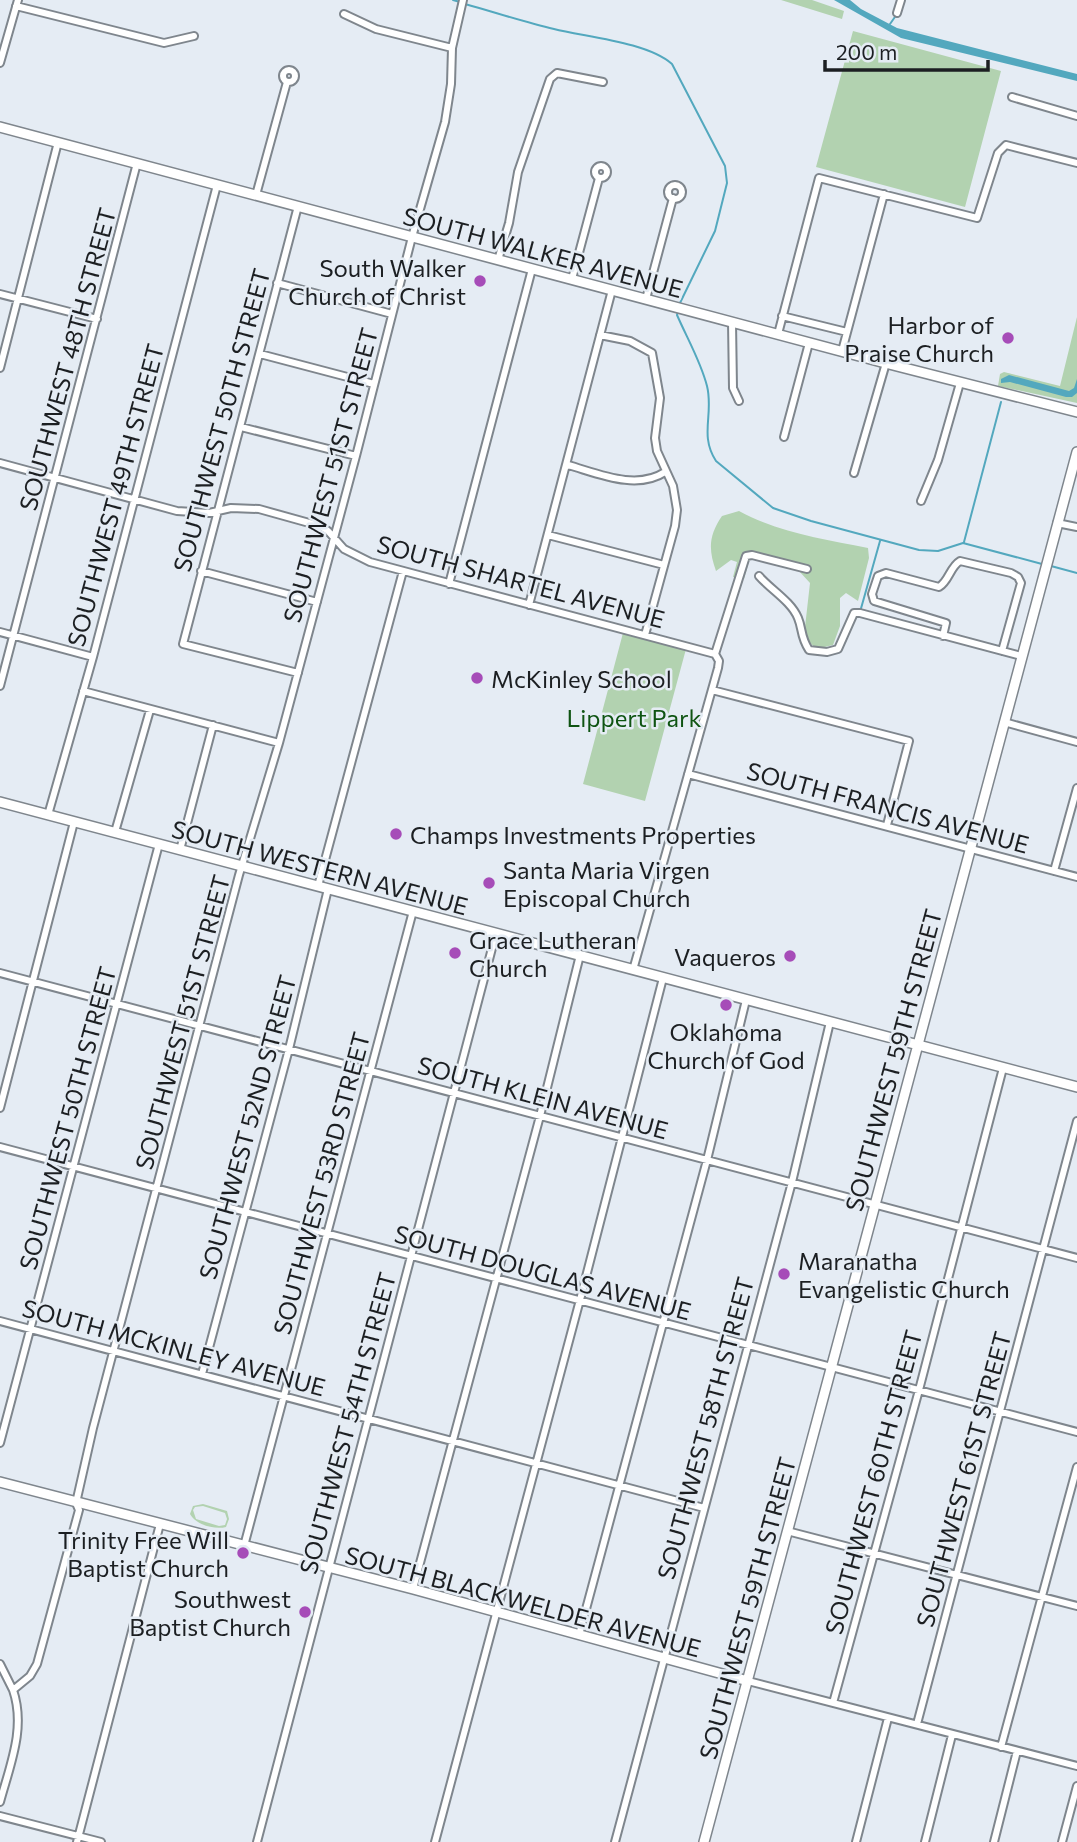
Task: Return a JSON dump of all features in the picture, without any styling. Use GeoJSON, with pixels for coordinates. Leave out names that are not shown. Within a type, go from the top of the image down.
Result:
{"type":"FeatureCollection","features":[{"type":"Feature","properties":{"kind":"main road","name":"SOUTH WALKER AVENUE"},"geometry":{"type":"LineString","coordinates":[[0,127],[1077,412]]}},
{"type":"Feature","properties":{"kind":"main road","name":"SOUTHWEST 59TH STREET"},"geometry":{"type":"LineString","coordinates":[[704,1842],[1077,452]]}},
{"type":"Feature","properties":{"kind":"main road","name":"SOUTH WESTERN AVENUE"},"geometry":{"type":"LineString","coordinates":[[0,802],[1077,1087]]}},
{"type":"Feature","properties":{"kind":"main road","name":"SOUTH BLACKWELDER AVENUE"},"geometry":{"type":"LineString","coordinates":[[0,1482],[412,1589],[748,1681]]}},
{"type":"Feature","properties":{"kind":"street","name":"SOUTHWEST 51ST STREET"},"geometry":{"type":"LineString","coordinates":[[13,1690],[30,1676],[37,1664],[79,1510],[76,1503],[113,1351],[243,866],[335,538],[412,237],[445,122],[452,48],[463,0]]}},
{"type":"Feature","properties":{"kind":"street"},"geometry":{"type":"LineString","coordinates":[[897,13],[901,0]]}},
{"type":"Feature","properties":{"kind":"street"},"geometry":{"type":"LineString","coordinates":[[0,63],[17,3],[164,43],[194,36]]}},
{"type":"Feature","properties":{"kind":"street"},"geometry":{"type":"LineString","coordinates":[[344,14],[376,29],[452,48]]}},
{"type":"Feature","properties":{"kind":"street"},"geometry":{"type":"LineString","coordinates":[[498,260],[509,223],[518,172],[550,79],[557,73],[603,82]]}},
{"type":"Feature","properties":{"kind":"street"},"geometry":{"type":"LineString","coordinates":[[256,195],[287,82]]}},
{"type":"Feature","properties":{"kind":"street"},"geometry":{"type":"LineString","coordinates":[[1012,97],[1077,116]]}},
{"type":"Feature","properties":{"kind":"street"},"geometry":{"type":"LineString","coordinates":[[0,368],[58,142]]}},
{"type":"Feature","properties":{"kind":"street"},"geometry":{"type":"LineString","coordinates":[[778,334],[819,178],[977,218],[998,153],[1006,145],[1077,163]]}},
{"type":"Feature","properties":{"kind":"street","name":"SOUTHWEST 48TH STREET"},"geometry":{"type":"LineString","coordinates":[[0,686],[137,163]]}},
{"type":"Feature","properties":{"kind":"street"},"geometry":{"type":"LineString","coordinates":[[572,279],[599,178]]}},
{"type":"Feature","properties":{"kind":"street","name":"SOUTHWEST 49TH STREET"},"geometry":{"type":"LineString","coordinates":[[48,815],[93,657],[217,185]]}},
{"type":"Feature","properties":{"kind":"street"},"geometry":{"type":"LineString","coordinates":[[842,351],[884,194]]}},
{"type":"Feature","properties":{"kind":"street"},"geometry":{"type":"LineString","coordinates":[[646,299],[673,198]]}},
{"type":"Feature","properties":{"kind":"street","name":"SOUTHWEST 50TH STREET"},"geometry":{"type":"LineString","coordinates":[[298,206],[183,644],[298,673]]}},
{"type":"Feature","properties":{"kind":"street"},"geometry":{"type":"LineString","coordinates":[[449,584],[533,269]]}},
{"type":"Feature","properties":{"kind":"street"},"geometry":{"type":"LineString","coordinates":[[277,284],[392,314]]}},
{"type":"Feature","properties":{"kind":"street"},"geometry":{"type":"LineString","coordinates":[[529,605],[612,290]]}},
{"type":"Feature","properties":{"kind":"street"},"geometry":{"type":"LineString","coordinates":[[0,294],[97,319]]}},
{"type":"Feature","properties":{"kind":"street"},"geometry":{"type":"LineString","coordinates":[[782,316],[847,332]]}},
{"type":"Feature","properties":{"kind":"street"},"geometry":{"type":"LineString","coordinates":[[732,322],[733,388],[739,401]]}},
{"type":"Feature","properties":{"kind":"street"},"geometry":{"type":"LineString","coordinates":[[600,335],[631,341],[652,353],[660,398],[655,438],[657,451],[673,486],[677,510],[676,526],[645,635]]}},
{"type":"Feature","properties":{"kind":"street"},"geometry":{"type":"LineString","coordinates":[[784,437],[809,342]]}},
{"type":"Feature","properties":{"kind":"street"},"geometry":{"type":"LineString","coordinates":[[260,354],[374,384]]}},
{"type":"Feature","properties":{"kind":"street"},"geometry":{"type":"LineString","coordinates":[[854,473],[886,363]]}},
{"type":"Feature","properties":{"kind":"street"},"geometry":{"type":"LineString","coordinates":[[921,501],[938,460],[960,383]]}},
{"type":"Feature","properties":{"kind":"street"},"geometry":{"type":"LineString","coordinates":[[240,426],[356,456]]}},
{"type":"Feature","properties":{"kind":"street","name":"SOUTH SHARTEL AVENUE"},"geometry":{"type":"LineString","coordinates":[[0,463],[177,511],[259,509],[309,522],[328,531],[344,549],[354,555],[403,571],[715,654]]}},
{"type":"Feature","properties":{"kind":"street"},"geometry":{"type":"LineString","coordinates":[[568,465],[633,481],[665,472]]}},
{"type":"Feature","properties":{"kind":"street"},"geometry":{"type":"LineString","coordinates":[[1058,523],[1077,527]]}},
{"type":"Feature","properties":{"kind":"street"},"geometry":{"type":"LineString","coordinates":[[548,535],[664,565]]}},
{"type":"Feature","properties":{"kind":"street"},"geometry":{"type":"LineString","coordinates":[[633,970],[712,690],[719,661],[715,654],[746,556],[752,555],[807,569]]}},
{"type":"Feature","properties":{"kind":"street"},"geometry":{"type":"LineString","coordinates":[[943,636],[946,623],[875,602],[872,594],[878,576],[887,573],[939,587],[960,561],[1015,575],[1021,583],[1002,651]]}},
{"type":"Feature","properties":{"kind":"street"},"geometry":{"type":"LineString","coordinates":[[201,571],[317,602]]}},
{"type":"Feature","properties":{"kind":"street","name":"SOUTHWEST 52ND STREET"},"geometry":{"type":"LineString","coordinates":[[202,1374],[289,1049],[323,888],[403,571]]}},
{"type":"Feature","properties":{"kind":"street"},"geometry":{"type":"LineString","coordinates":[[759,576],[790,606],[798,618],[801,637],[809,650],[827,652],[838,649],[854,613],[1021,656]]}},
{"type":"Feature","properties":{"kind":"street"},"geometry":{"type":"LineString","coordinates":[[0,632],[93,657]]}},
{"type":"Feature","properties":{"kind":"street"},"geometry":{"type":"LineString","coordinates":[[712,690],[909,741],[887,825]]}},
{"type":"Feature","properties":{"kind":"street"},"geometry":{"type":"LineString","coordinates":[[83,691],[279,743]]}},
{"type":"Feature","properties":{"kind":"street"},"geometry":{"type":"LineString","coordinates":[[115,832],[150,709]]}},
{"type":"Feature","properties":{"kind":"street"},"geometry":{"type":"LineString","coordinates":[[1004,722],[1077,742]]}},
{"type":"Feature","properties":{"kind":"street"},"geometry":{"type":"LineString","coordinates":[[180,850],[213,725]]}},
{"type":"Feature","properties":{"kind":"street","name":"SOUTH FRANCIS AVENUE"},"geometry":{"type":"LineString","coordinates":[[688,774],[1077,877]]}},
{"type":"Feature","properties":{"kind":"street"},"geometry":{"type":"LineString","coordinates":[[1054,871],[1077,788]]}},
{"type":"Feature","properties":{"kind":"street"},"geometry":{"type":"LineString","coordinates":[[0,1108],[74,822]]}},
{"type":"Feature","properties":{"kind":"street","name":"SOUTHWEST 50TH STREET"},"geometry":{"type":"LineString","coordinates":[[0,1443],[159,844]]}},
{"type":"Feature","properties":{"kind":"street","name":"SOUTHWEST 53RD STREET"},"geometry":{"type":"LineString","coordinates":[[244,1546],[413,911]]}},
{"type":"Feature","properties":{"kind":"street","name":"SOUTHWEST 54TH STREET"},"geometry":{"type":"LineString","coordinates":[[257,1842],[496,933]]}},
{"type":"Feature","properties":{"kind":"street"},"geometry":{"type":"LineString","coordinates":[[412,1589],[540,1116],[580,956]]}},
{"type":"Feature","properties":{"kind":"street","name":"SOUTH KLEIN AVENUE"},"geometry":{"type":"LineString","coordinates":[[0,972],[1077,1258]]}},
{"type":"Feature","properties":{"kind":"street"},"geometry":{"type":"LineString","coordinates":[[435,1842],[663,978]]}},
{"type":"Feature","properties":{"kind":"street"},"geometry":{"type":"LineString","coordinates":[[579,1635],[707,1160],[746,1000]]}},
{"type":"Feature","properties":{"kind":"street","name":"SOUTHWEST 58TH STREET"},"geometry":{"type":"LineString","coordinates":[[615,1842],[792,1182],[830,1022]]}},
{"type":"Feature","properties":{"kind":"street","name":"SOUTHWEST 60TH STREET"},"geometry":{"type":"LineString","coordinates":[[833,1703],[919,1390],[1003,1068]]}},
{"type":"Feature","properties":{"kind":"street","name":"SOUTHWEST 61ST STREET"},"geometry":{"type":"LineString","coordinates":[[917,1724],[1002,1412],[1077,1121]]}},
{"type":"Feature","properties":{"kind":"street","name":"SOUTH DOUGLAS AVENUE"},"geometry":{"type":"LineString","coordinates":[[0,1147],[1077,1432]]}},
{"type":"Feature","properties":{"kind":"street","name":"SOUTH MCKINLEY AVENUE"},"geometry":{"type":"LineString","coordinates":[[0,1321],[704,1508]]}},
{"type":"Feature","properties":{"kind":"street"},"geometry":{"type":"LineString","coordinates":[[1001,1746],[1077,1467]]}},
{"type":"Feature","properties":{"kind":"street"},"geometry":{"type":"LineString","coordinates":[[78,1839],[160,1524]]}},
{"type":"Feature","properties":{"kind":"street"},"geometry":{"type":"LineString","coordinates":[[787,1531],[1077,1606]]}},
{"type":"Feature","properties":{"kind":"street"},"geometry":{"type":"LineString","coordinates":[[0,1664],[18,1704],[19,1727],[0,1802]]}},
{"type":"Feature","properties":{"kind":"street","name":"SOUTH BLACKWELDER AVENUE"},"geometry":{"type":"LineString","coordinates":[[748,1681],[1077,1766]]}},
{"type":"Feature","properties":{"kind":"street"},"geometry":{"type":"LineString","coordinates":[[856,1842],[887,1718]]}},
{"type":"Feature","properties":{"kind":"street"},"geometry":{"type":"LineString","coordinates":[[925,1842],[953,1735]]}},
{"type":"Feature","properties":{"kind":"street"},"geometry":{"type":"LineString","coordinates":[[994,1842],[1017,1751]]}},
{"type":"Feature","properties":{"kind":"street"},"geometry":{"type":"LineString","coordinates":[[1062,1842],[1077,1786]]}},
{"type":"Feature","properties":{"kind":"street"},"geometry":{"type":"LineString","coordinates":[[0,1816],[78,1839],[101,1842]]}},
{"type":"Feature","properties":{"kind":"green space"},"geometry":{"type":"Polygon","coordinates":[[[781,0],[812,0],[844,11],[842,19],[781,0]]]}},
{"type":"Feature","properties":{"kind":"green space"},"geometry":{"type":"Polygon","coordinates":[[[853,31],[1001,71],[965,207],[816,167],[853,31]]]}},
{"type":"Feature","properties":{"kind":"green space"},"geometry":{"type":"Polygon","coordinates":[[[1077,317],[1077,403],[998,386],[1000,374],[1004,372],[1060,386],[1077,317]]]}},
{"type":"Feature","properties":{"kind":"green space"},"geometry":{"type":"Polygon","coordinates":[[[739,511],[786,530],[868,548],[869,558],[858,601],[846,593],[840,598],[840,626],[833,645],[816,649],[804,636],[810,583],[799,571],[750,558],[744,579],[733,577],[737,562],[731,560],[716,571],[711,549],[714,530],[722,516],[739,511]]]}},
{"type":"Feature","properties":{"kind":"green space","name":"Lippert Park"},"geometry":{"type":"Polygon","coordinates":[[[623,633],[686,649],[645,801],[583,784],[623,633]]]}},
{"type":"Feature","properties":{"kind":"green space"},"geometry":{"type":"Polygon","coordinates":[[[203,1504],[227,1511],[229,1519],[226,1527],[201,1524],[190,1514],[193,1506],[203,1504]],[[203,1506],[193,1510],[196,1519],[219,1526],[225,1525],[225,1513],[203,1506]]]}},
{"type":"Feature","properties":{"kind":"water"},"geometry":{"type":"Polygon","coordinates":[[[834,0],[850,0],[861,9],[897,28],[1077,74],[1077,81],[901,38],[834,0]]]}},
{"type":"Feature","properties":{"kind":"water"},"geometry":{"type":"Polygon","coordinates":[[[1009,375],[1069,391],[1074,388],[1077,379],[1077,393],[1066,397],[1010,382],[1001,383],[1001,379],[1009,375]]]}},
{"type":"Feature","properties":{"kind":"waterway"},"geometry":{"type":"LineString","coordinates":[[453,0],[460,2]]}},
{"type":"Feature","properties":{"kind":"waterway"},"geometry":{"type":"LineString","coordinates":[[465,4],[567,32],[632,45],[648,50],[672,64],[725,166],[727,183],[715,231],[679,305]]}},
{"type":"Feature","properties":{"kind":"waterway"},"geometry":{"type":"LineString","coordinates":[[890,24],[897,14]]}},
{"type":"Feature","properties":{"kind":"waterway"},"geometry":{"type":"LineString","coordinates":[[678,311],[677,315],[698,359],[707,386],[708,442],[711,451],[716,461],[773,508],[919,550],[938,551],[963,543],[1042,564]]}},
{"type":"Feature","properties":{"kind":"waterway"},"geometry":{"type":"LineString","coordinates":[[964,542],[1001,402]]}},
{"type":"Feature","properties":{"kind":"waterway"},"geometry":{"type":"LineString","coordinates":[[860,612],[880,541]]}},
{"type":"Feature","properties":{"kind":"waterway"},"geometry":{"type":"LineString","coordinates":[[1051,566],[1077,573]]}},
{"type":"Feature","properties":{"kind":"place","name":"South Walker Church of Christ"},"geometry":{"type":"Point","coordinates":[480,281]}},
{"type":"Feature","properties":{"kind":"place","name":"Harbor of Praise Church"},"geometry":{"type":"Point","coordinates":[1008,338]}},
{"type":"Feature","properties":{"kind":"place","name":"McKinley School"},"geometry":{"type":"Point","coordinates":[477,678]}},
{"type":"Feature","properties":{"kind":"place","name":"Champs Investments Properties"},"geometry":{"type":"Point","coordinates":[396,834]}},
{"type":"Feature","properties":{"kind":"place","name":"Santa Maria Virgen Episcopal Church"},"geometry":{"type":"Point","coordinates":[489,883]}},
{"type":"Feature","properties":{"kind":"place","name":"Grace Lutheran Church"},"geometry":{"type":"Point","coordinates":[455,953]}},
{"type":"Feature","properties":{"kind":"place","name":"Vaqueros"},"geometry":{"type":"Point","coordinates":[790,956]}},
{"type":"Feature","properties":{"kind":"place","name":"Oklahoma Church of God"},"geometry":{"type":"Point","coordinates":[726,1005]}},
{"type":"Feature","properties":{"kind":"place","name":"Maranatha Evangelistic Church"},"geometry":{"type":"Point","coordinates":[784,1274]}},
{"type":"Feature","properties":{"kind":"place","name":"Trinity Free Will Baptist Church"},"geometry":{"type":"Point","coordinates":[243,1553]}},
{"type":"Feature","properties":{"kind":"place","name":"Southwest Baptist Church"},"geometry":{"type":"Point","coordinates":[305,1612]}}]}
